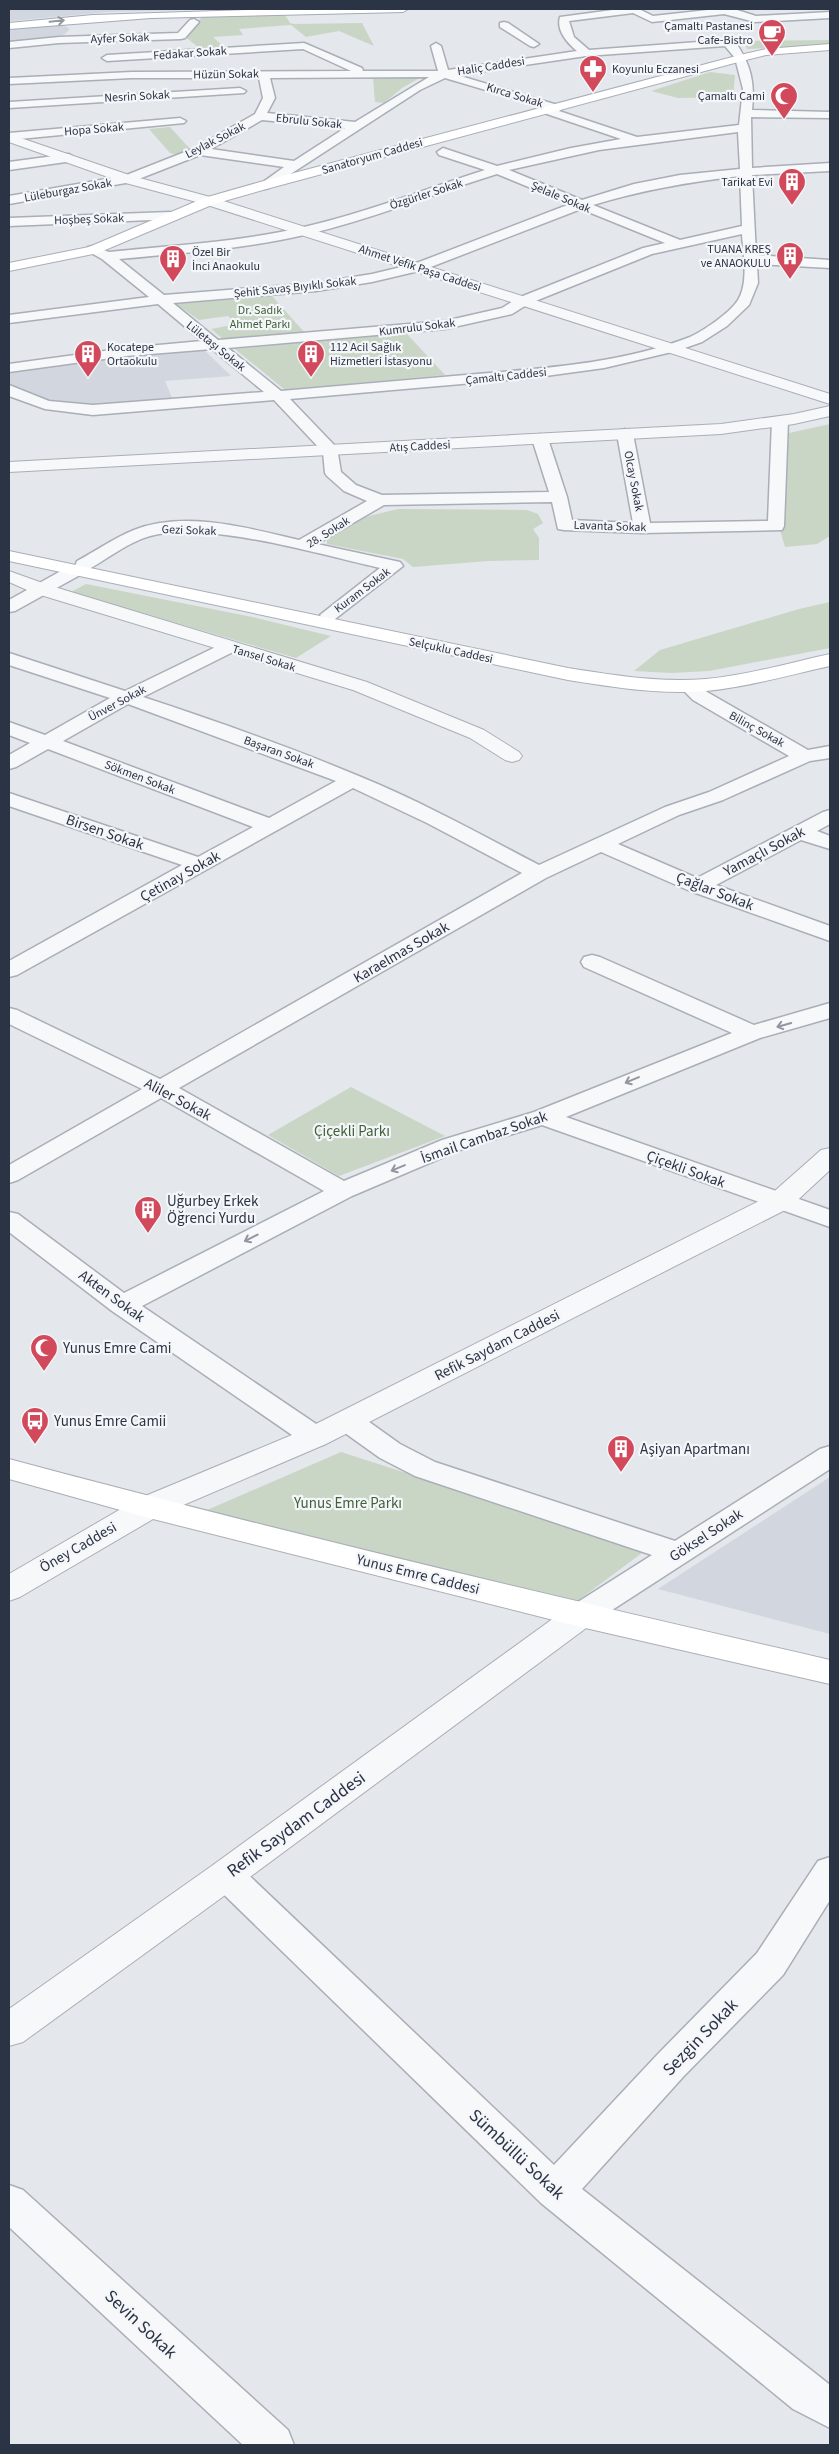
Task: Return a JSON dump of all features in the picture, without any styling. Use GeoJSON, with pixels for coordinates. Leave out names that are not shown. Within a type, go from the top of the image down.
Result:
{"type":"FeatureCollection","features":[{"type":"Feature","properties":{"kind":"main road"},"geometry":{"type":"LineString","coordinates":[[376,10],[388,9]]}},
{"type":"Feature","properties":{"kind":"main road"},"geometry":{"type":"LineString","coordinates":[[9,26],[93,18],[403,9]]}},
{"type":"Feature","properties":{"kind":"main road","name":"Sanatoryum Caddesi"},"geometry":{"type":"LineString","coordinates":[[9,267],[100,253],[170,216],[209,201],[265,185],[740,58],[766,52],[830,47]]}},
{"type":"Feature","properties":{"kind":"main road","name":"Selçuklu Caddesi"},"geometry":{"type":"LineString","coordinates":[[9,548],[79,568],[568,674],[661,686],[689,686],[718,683],[830,660]]}},
{"type":"Feature","properties":{"kind":"main road","name":"Selçuklu Caddesi"},"geometry":{"type":"LineString","coordinates":[[9,556],[329,615],[573,664],[667,675],[712,671],[830,648]]}},
{"type":"Feature","properties":{"kind":"main road","name":"Yunus Emre Caddesi"},"geometry":{"type":"LineString","coordinates":[[9,1469],[149,1507],[581,1615],[830,1672]]}},
{"type":"Feature","properties":{"kind":"street"},"geometry":{"type":"LineString","coordinates":[[586,46],[564,28],[564,19],[634,10],[652,19],[697,12],[732,12],[755,19],[830,15]]}},
{"type":"Feature","properties":{"kind":"street"},"geometry":{"type":"LineString","coordinates":[[581,16],[598,26]]}},
{"type":"Feature","properties":{"kind":"street"},"geometry":{"type":"LineString","coordinates":[[9,54],[59,40],[86,25],[93,18]]}},
{"type":"Feature","properties":{"kind":"street"},"geometry":{"type":"LineString","coordinates":[[761,19],[786,31]]}},
{"type":"Feature","properties":{"kind":"street","name":"Ayfer Sokak"},"geometry":{"type":"LineString","coordinates":[[59,40],[181,36],[194,22]]}},
{"type":"Feature","properties":{"kind":"street"},"geometry":{"type":"LineString","coordinates":[[504,25],[534,44]]}},
{"type":"Feature","properties":{"kind":"street"},"geometry":{"type":"LineString","coordinates":[[508,36],[520,35]]}},
{"type":"Feature","properties":{"kind":"street"},"geometry":{"type":"LineString","coordinates":[[516,46],[553,43],[560,49],[663,40],[665,35]]}},
{"type":"Feature","properties":{"kind":"street"},"geometry":{"type":"LineString","coordinates":[[9,45],[59,40]]}},
{"type":"Feature","properties":{"kind":"street","name":"Haliç Caddesi"},"geometry":{"type":"LineString","coordinates":[[265,185],[416,88],[444,74],[526,60],[586,46],[726,43],[732,44],[740,58]]}},
{"type":"Feature","properties":{"kind":"street","name":"Fedakar Sokak"},"geometry":{"type":"LineString","coordinates":[[99,59],[304,46],[365,73]]}},
{"type":"Feature","properties":{"kind":"street"},"geometry":{"type":"LineString","coordinates":[[436,46],[444,74]]}},
{"type":"Feature","properties":{"kind":"street"},"geometry":{"type":"LineString","coordinates":[[487,61],[521,56],[526,60]]}},
{"type":"Feature","properties":{"kind":"street","name":"Çamaltı Caddesi"},"geometry":{"type":"LineString","coordinates":[[9,390],[34,403],[67,410],[107,410],[531,374],[604,364],[671,348],[697,339],[722,323],[744,302],[751,283],[748,259],[750,228],[745,120],[749,89],[740,58]]}},
{"type":"Feature","properties":{"kind":"street","name":"Leylak Sokak"},"geometry":{"type":"LineString","coordinates":[[127,179],[201,146],[260,116],[270,98],[266,90],[264,73]]}},
{"type":"Feature","properties":{"kind":"street"},"geometry":{"type":"LineString","coordinates":[[132,74],[154,94]]}},
{"type":"Feature","properties":{"kind":"street","name":"Hüzün Sokak"},"geometry":{"type":"LineString","coordinates":[[9,81],[132,74],[444,74]]}},
{"type":"Feature","properties":{"kind":"street","name":"Kırca Sokak"},"geometry":{"type":"LineString","coordinates":[[444,74],[553,109],[636,140]]}},
{"type":"Feature","properties":{"kind":"street","name":"Nesrin Sokak"},"geometry":{"type":"LineString","coordinates":[[9,105],[154,94],[266,90]]}},
{"type":"Feature","properties":{"kind":"street","name":"Hopa Sokak"},"geometry":{"type":"LineString","coordinates":[[9,138],[183,124],[154,94]]}},
{"type":"Feature","properties":{"kind":"street","name":"Özgürler Sokak"},"geometry":{"type":"LineString","coordinates":[[100,253],[228,243],[304,231],[353,218],[498,170],[571,151],[745,120],[830,115]]}},
{"type":"Feature","properties":{"kind":"street","name":"Ebrulu Sokak"},"geometry":{"type":"LineString","coordinates":[[260,116],[358,126]]}},
{"type":"Feature","properties":{"kind":"street","name":"Ahmet Vefik Paşa Caddesi"},"geometry":{"type":"LineString","coordinates":[[9,138],[127,179],[209,201],[830,398]]}},
{"type":"Feature","properties":{"kind":"street"},"geometry":{"type":"LineString","coordinates":[[201,146],[295,165]]}},
{"type":"Feature","properties":{"kind":"street","name":"Şelale Sokak"},"geometry":{"type":"LineString","coordinates":[[443,152],[498,170],[579,205],[678,244]]}},
{"type":"Feature","properties":{"kind":"street"},"geometry":{"type":"LineString","coordinates":[[9,166],[69,158]]}},
{"type":"Feature","properties":{"kind":"street","name":"Şehit Savaş Bıyıklı Sokak"},"geometry":{"type":"LineString","coordinates":[[9,319],[159,300],[316,287],[418,267],[579,205],[634,188],[671,180],[746,172],[830,167]]}},
{"type":"Feature","properties":{"kind":"street","name":"Lüleburgaz Sokak"},"geometry":{"type":"LineString","coordinates":[[9,200],[127,179]]}},
{"type":"Feature","properties":{"kind":"street"},"geometry":{"type":"LineString","coordinates":[[78,188],[92,219]]}},
{"type":"Feature","properties":{"kind":"street","name":"Hoşbeş Sokak"},"geometry":{"type":"LineString","coordinates":[[9,222],[170,216]]}},
{"type":"Feature","properties":{"kind":"street","name":"Kumrulu Sokak"},"geometry":{"type":"LineString","coordinates":[[9,368],[126,352],[445,325],[507,311],[524,301],[648,251],[750,228]]}},
{"type":"Feature","properties":{"kind":"street","name":"Lületaşı Sokak"},"geometry":{"type":"LineString","coordinates":[[100,253],[278,396],[330,451]]}},
{"type":"Feature","properties":{"kind":"street"},"geometry":{"type":"LineString","coordinates":[[748,259],[830,264]]}},
{"type":"Feature","properties":{"kind":"street","name":"Atış Caddesi"},"geometry":{"type":"LineString","coordinates":[[9,467],[722,429],[780,421],[830,411]]}},
{"type":"Feature","properties":{"kind":"street","name":"Lavanta Sokak"},"geometry":{"type":"LineString","coordinates":[[559,497],[564,525],[642,528],[776,526],[780,421]]}},
{"type":"Feature","properties":{"kind":"street","name":"Olcay Sokak"},"geometry":{"type":"LineString","coordinates":[[625,434],[642,528]]}},
{"type":"Feature","properties":{"kind":"street"},"geometry":{"type":"LineString","coordinates":[[330,451],[333,473],[350,488],[380,500],[559,497],[540,439]]}},
{"type":"Feature","properties":{"kind":"street","name":"28. Sokak"},"geometry":{"type":"LineString","coordinates":[[302,546],[380,500]]}},
{"type":"Feature","properties":{"kind":"street","name":"Gezi Sokak"},"geometry":{"type":"LineString","coordinates":[[9,607],[145,532],[160,528],[216,530],[302,546]]}},
{"type":"Feature","properties":{"kind":"street","name":"28. Sokak"},"geometry":{"type":"LineString","coordinates":[[302,546],[394,566]]}},
{"type":"Feature","properties":{"kind":"street","name":"Kuram Sokak"},"geometry":{"type":"LineString","coordinates":[[329,615],[394,566]]}},
{"type":"Feature","properties":{"kind":"street","name":"Tansel Sokak"},"geometry":{"type":"LineString","coordinates":[[9,576],[41,589],[360,686],[477,734],[512,756]]}},
{"type":"Feature","properties":{"kind":"street","name":"Ünver Sokak"},"geometry":{"type":"LineString","coordinates":[[9,763],[127,697],[228,647]]}},
{"type":"Feature","properties":{"kind":"street","name":"Başaran Sokak"},"geometry":{"type":"LineString","coordinates":[[9,659],[127,697],[329,770],[441,822],[538,873]]}},
{"type":"Feature","properties":{"kind":"street","name":"Bilinç Sokak"},"geometry":{"type":"LineString","coordinates":[[689,686],[700,696],[805,756]]}},
{"type":"Feature","properties":{"kind":"street","name":"Sökmen Sokak"},"geometry":{"type":"LineString","coordinates":[[9,728],[271,826]]}},
{"type":"Feature","properties":{"kind":"street"},"geometry":{"type":"LineString","coordinates":[[805,756],[830,752]]}},
{"type":"Feature","properties":{"kind":"street","name":"Karaelmas Sokak"},"geometry":{"type":"LineString","coordinates":[[9,1175],[538,873],[672,811],[716,796],[805,756]]}},
{"type":"Feature","properties":{"kind":"street","name":"Çetinay Sokak"},"geometry":{"type":"LineString","coordinates":[[9,970],[202,865],[351,780]]}},
{"type":"Feature","properties":{"kind":"street","name":"Birsen Sokak"},"geometry":{"type":"LineString","coordinates":[[9,799],[202,865]]}},
{"type":"Feature","properties":{"kind":"street","name":"Yamaçlı Sokak"},"geometry":{"type":"LineString","coordinates":[[698,886],[830,816]]}},
{"type":"Feature","properties":{"kind":"street"},"geometry":{"type":"LineString","coordinates":[[800,832],[830,843]]}},
{"type":"Feature","properties":{"kind":"street","name":"Çağlar Sokak"},"geometry":{"type":"LineString","coordinates":[[601,844],[698,886],[830,934]]}},
{"type":"Feature","properties":{"kind":"street"},"geometry":{"type":"LineString","coordinates":[[592,962],[752,1033]]}},
{"type":"Feature","properties":{"kind":"street","name":"İsmail Cambaz Sokak"},"geometry":{"type":"LineString","coordinates":[[122,1305],[343,1190],[451,1145],[542,1117],[752,1033],[830,1010]]}},
{"type":"Feature","properties":{"kind":"street","name":"Aliler Sokak"},"geometry":{"type":"LineString","coordinates":[[9,1015],[162,1089],[343,1190]]}},
{"type":"Feature","properties":{"kind":"street","name":"Çiçekli Sokak"},"geometry":{"type":"LineString","coordinates":[[542,1117],[830,1219]]}},
{"type":"Feature","properties":{"kind":"street","name":"Refik Saydam Caddesi"},"geometry":{"type":"LineString","coordinates":[[149,1507],[315,1437],[348,1421],[778,1202],[830,1156]]}},
{"type":"Feature","properties":{"kind":"street","name":"Akten Sokak"},"geometry":{"type":"LineString","coordinates":[[9,1220],[122,1305],[315,1437]]}},
{"type":"Feature","properties":{"kind":"street"},"geometry":{"type":"LineString","coordinates":[[348,1421],[390,1451],[425,1469],[679,1553]]}},
{"type":"Feature","properties":{"kind":"street","name":"Göksel Sokak"},"geometry":{"type":"LineString","coordinates":[[581,1615],[830,1456]]}},
{"type":"Feature","properties":{"kind":"street","name":"Öney Caddesi"},"geometry":{"type":"LineString","coordinates":[[9,1589],[149,1507]]}},
{"type":"Feature","properties":{"kind":"street","name":"Refik Saydam Caddesi"},"geometry":{"type":"LineString","coordinates":[[9,2030],[226,1876],[581,1615]]}},
{"type":"Feature","properties":{"kind":"street","name":"Sezgin Sokak"},"geometry":{"type":"LineString","coordinates":[[555,2191],[670,2066],[770,1964],[830,1871]]}},
{"type":"Feature","properties":{"kind":"street","name":"Sümbüllü Sokak"},"geometry":{"type":"LineString","coordinates":[[226,1876],[555,2191],[808,2396],[830,2408]]}},
{"type":"Feature","properties":{"kind":"street","name":"Sevin Sokak"},"geometry":{"type":"LineString","coordinates":[[9,2202],[272,2445]]}},
{"type":"Feature","properties":{"kind":"shaded area"},"geometry":{"type":"Polygon","coordinates":[[[9,9],[191,10],[108,12],[9,21],[9,9]]]}},
{"type":"Feature","properties":{"kind":"shaded area"},"geometry":{"type":"Polygon","coordinates":[[[61,24],[70,29],[65,34],[50,39],[9,43],[9,29],[61,24]]]}},
{"type":"Feature","properties":{"kind":"shaded area"},"geometry":{"type":"Polygon","coordinates":[[[203,349],[231,376],[165,381],[172,398],[77,406],[44,400],[9,384],[9,373],[119,357],[203,349]]]}},
{"type":"Feature","properties":{"kind":"shaded area"},"geometry":{"type":"Polygon","coordinates":[[[830,1477],[830,1634],[658,1589],[830,1477]]]}},
{"type":"Feature","properties":{"kind":"green space"},"geometry":{"type":"Polygon","coordinates":[[[285,15],[290,23],[294,24],[362,23],[374,46],[339,31],[306,37],[291,25],[239,29],[243,35],[213,37],[225,48],[202,50],[184,36],[202,17],[285,15]]]}},
{"type":"Feature","properties":{"kind":"green space"},"geometry":{"type":"Polygon","coordinates":[[[830,40],[830,45],[747,49],[744,41],[830,40]]]}},
{"type":"Feature","properties":{"kind":"green space"},"geometry":{"type":"Polygon","coordinates":[[[710,72],[735,75],[733,97],[678,98],[651,91],[710,72]]]}},
{"type":"Feature","properties":{"kind":"green space"},"geometry":{"type":"Polygon","coordinates":[[[423,76],[402,88],[384,103],[375,102],[373,78],[423,76]]]}},
{"type":"Feature","properties":{"kind":"green space"},"geometry":{"type":"Polygon","coordinates":[[[170,127],[191,150],[177,155],[170,153],[149,129],[170,127]]]}},
{"type":"Feature","properties":{"kind":"green space","name":"Dr. Sadık Ahmet Parkı"},"geometry":{"type":"Polygon","coordinates":[[[272,296],[305,333],[223,339],[211,329],[237,324],[228,316],[199,320],[176,304],[272,296]]]}},
{"type":"Feature","properties":{"kind":"green space"},"geometry":{"type":"Polygon","coordinates":[[[406,333],[445,375],[285,390],[235,349],[406,333]]]}},
{"type":"Feature","properties":{"kind":"green space"},"geometry":{"type":"Polygon","coordinates":[[[830,424],[830,536],[817,544],[785,547],[780,530],[789,433],[830,424]]]}},
{"type":"Feature","properties":{"kind":"green space"},"geometry":{"type":"Polygon","coordinates":[[[398,509],[527,510],[538,514],[543,523],[533,529],[539,538],[539,560],[488,561],[413,567],[403,559],[327,544],[327,540],[365,517],[398,509]]]}},
{"type":"Feature","properties":{"kind":"green space"},"geometry":{"type":"Polygon","coordinates":[[[86,584],[252,617],[331,636],[296,658],[71,592],[86,584]]]}},
{"type":"Feature","properties":{"kind":"green space"},"geometry":{"type":"Polygon","coordinates":[[[830,602],[830,648],[709,671],[671,673],[634,671],[660,650],[799,609],[830,602]]]}},
{"type":"Feature","properties":{"kind":"green space","name":"Çiçekli Parkı"},"geometry":{"type":"Polygon","coordinates":[[[351,1087],[445,1136],[339,1176],[268,1135],[351,1087]]]}},
{"type":"Feature","properties":{"kind":"green space","name":"Yunus Emre Parkı"},"geometry":{"type":"Polygon","coordinates":[[[341,1452],[646,1550],[572,1605],[198,1514],[341,1452]]]}},
{"type":"Feature","properties":{"kind":"place","name":"Çamaltı Pastanesi Cafe-Bistro"},"geometry":{"type":"Point","coordinates":[772,57]}},
{"type":"Feature","properties":{"kind":"place","name":"Koyunlu Eczanesi"},"geometry":{"type":"Point","coordinates":[593,93]}},
{"type":"Feature","properties":{"kind":"place","name":"Çamaltı Cami"},"geometry":{"type":"Point","coordinates":[784,120]}},
{"type":"Feature","properties":{"kind":"place","name":"Tarikat Evi"},"geometry":{"type":"Point","coordinates":[792,206]}},
{"type":"Feature","properties":{"kind":"place","name":"TUANA KREŞ ve ANAOKULU"},"geometry":{"type":"Point","coordinates":[790,280]}},
{"type":"Feature","properties":{"kind":"place","name":"Özel Bir İnci Anaokulu"},"geometry":{"type":"Point","coordinates":[173,283]}},
{"type":"Feature","properties":{"kind":"place","name":"Kocatepe Ortaokulu"},"geometry":{"type":"Point","coordinates":[88,378]}},
{"type":"Feature","properties":{"kind":"place","name":"112 Acil Sağlık Hizmetleri İstasyonu"},"geometry":{"type":"Point","coordinates":[311,378]}},
{"type":"Feature","properties":{"kind":"place","name":"Uğurbey Erkek Öğrenci Yurdu"},"geometry":{"type":"Point","coordinates":[148,1234]}},
{"type":"Feature","properties":{"kind":"place","name":"Yunus Emre Cami"},"geometry":{"type":"Point","coordinates":[44,1372]}},
{"type":"Feature","properties":{"kind":"place","name":"Yunus Emre Camii"},"geometry":{"type":"Point","coordinates":[35,1445]}},
{"type":"Feature","properties":{"kind":"place","name":"Aşiyan Apartmanı"},"geometry":{"type":"Point","coordinates":[621,1473]}}]}
